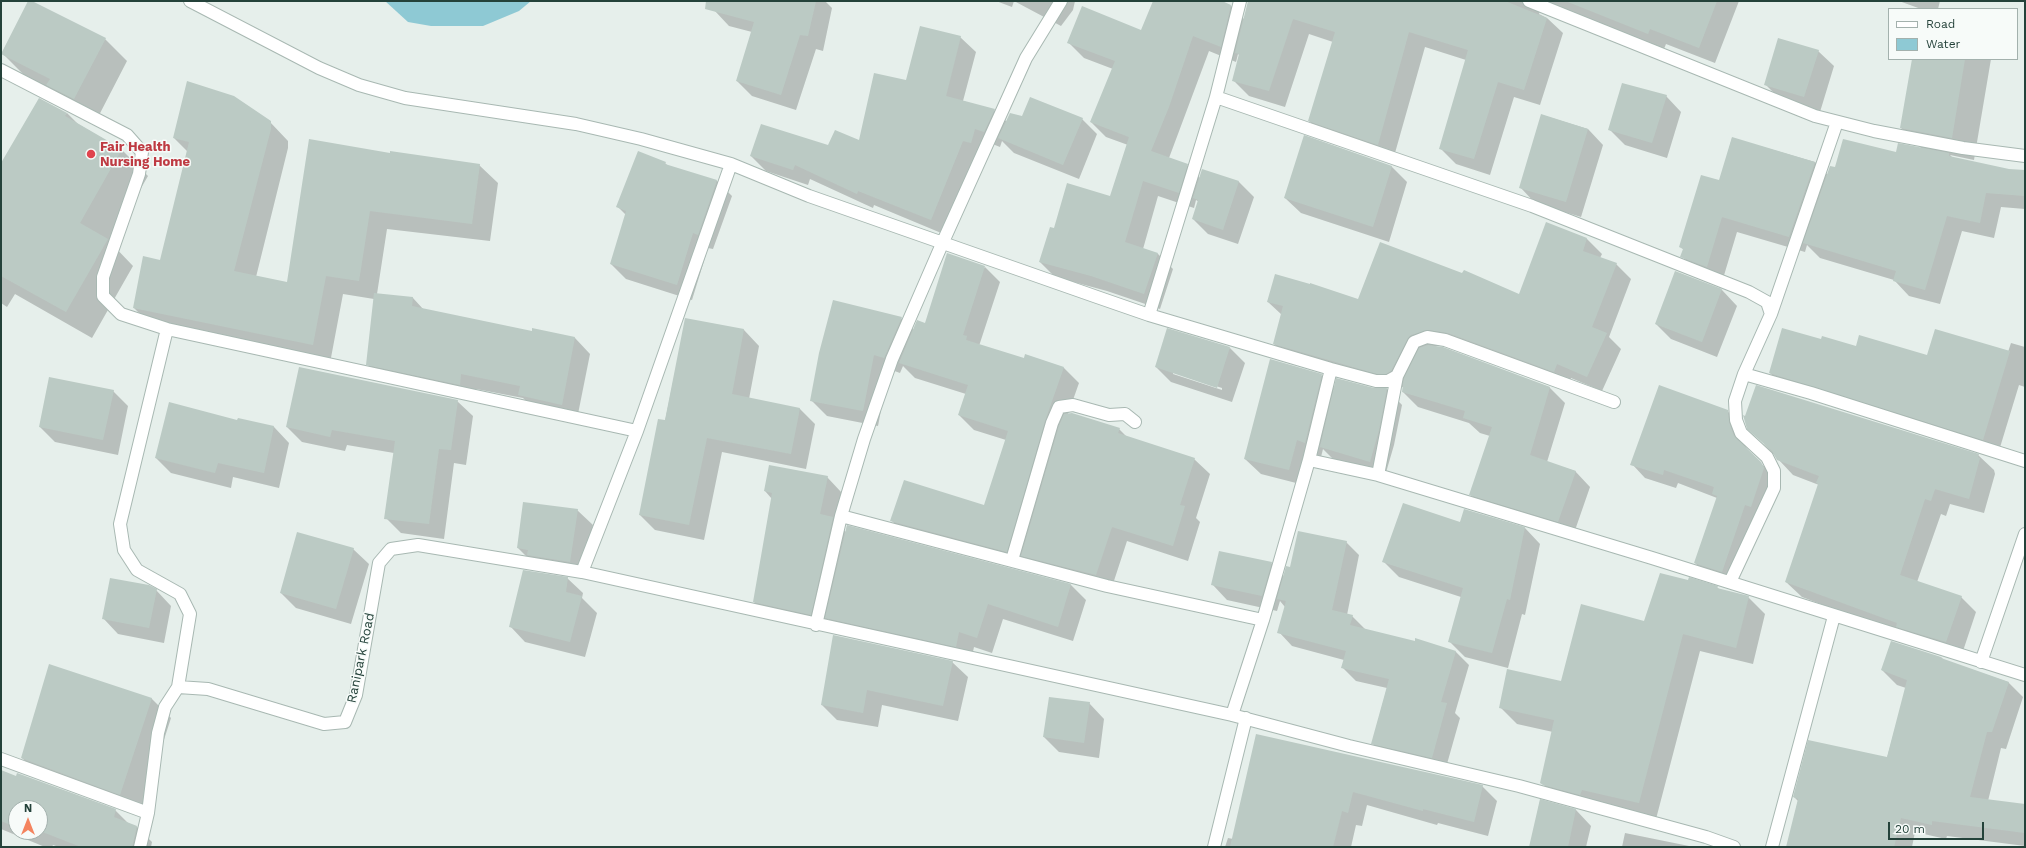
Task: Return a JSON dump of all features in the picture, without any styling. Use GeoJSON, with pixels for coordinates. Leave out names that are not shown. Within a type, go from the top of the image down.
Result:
{"type":"FeatureCollection","features":[{"type":"Feature","properties":{"kind":"street"},"geometry":{"type":"LineString","coordinates":[[190,1],[319,68],[359,85],[405,98],[576,124],[641,139],[731,164],[809,196],[909,230],[942,244],[1149,315],[1376,381],[1388,381],[1397,376]]}},
{"type":"Feature","properties":{"kind":"street"},"geometry":{"type":"LineString","coordinates":[[816,625],[841,516],[864,439],[892,359],[1026,58],[1061,1]]}},
{"type":"Feature","properties":{"kind":"street"},"geometry":{"type":"LineString","coordinates":[[1149,315],[1216,96],[1240,1]]}},
{"type":"Feature","properties":{"kind":"street"},"geometry":{"type":"LineString","coordinates":[[1529,1],[1815,116],[1874,131],[1963,148],[2025,156]]}},
{"type":"Feature","properties":{"kind":"street"},"geometry":{"type":"LineString","coordinates":[[1,70],[127,135],[142,152],[139,174],[103,277],[103,296],[122,314],[168,329],[637,431]]}},
{"type":"Feature","properties":{"kind":"street"},"geometry":{"type":"LineString","coordinates":[[1216,96],[1532,206],[1749,292],[1767,302],[1771,314]]}},
{"type":"Feature","properties":{"kind":"street"},"geometry":{"type":"LineString","coordinates":[[1730,582],[1774,488],[1774,471],[1767,457],[1741,433],[1736,420],[1735,401],[1744,374],[1771,314],[1837,122]]}},
{"type":"Feature","properties":{"kind":"street"},"geometry":{"type":"LineString","coordinates":[[731,164],[637,431],[582,572],[816,625],[1246,718],[1349,746],[1519,786],[1706,837],[1734,847]]}},
{"type":"Feature","properties":{"kind":"street"},"geometry":{"type":"LineString","coordinates":[[140,847],[148,813],[158,733],[166,707],[178,688],[190,614],[180,594],[137,570],[124,550],[120,524],[168,329]]}},
{"type":"Feature","properties":{"kind":"street"},"geometry":{"type":"LineString","coordinates":[[1378,475],[1397,376],[1414,342],[1427,337],[1444,340],[1614,402]]}},
{"type":"Feature","properties":{"kind":"street"},"geometry":{"type":"LineString","coordinates":[[1232,715],[1263,620],[1309,460],[1331,369]]}},
{"type":"Feature","properties":{"kind":"street"},"geometry":{"type":"LineString","coordinates":[[1744,374],[1811,393],[2025,461]]}},
{"type":"Feature","properties":{"kind":"street"},"geometry":{"type":"LineString","coordinates":[[1012,560],[1052,423],[1059,407],[1073,405],[1109,415],[1125,414],[1135,422]]}},
{"type":"Feature","properties":{"kind":"street"},"geometry":{"type":"LineString","coordinates":[[1309,460],[1378,475],[1730,582],[2025,675]]}},
{"type":"Feature","properties":{"kind":"street"},"geometry":{"type":"LineString","coordinates":[[841,516],[1107,586],[1263,620]]}},
{"type":"Feature","properties":{"kind":"street"},"geometry":{"type":"LineString","coordinates":[[1982,662],[2025,534]]}},
{"type":"Feature","properties":{"kind":"street","name":"Ranipark Road"},"geometry":{"type":"LineString","coordinates":[[178,688],[208,689],[324,724],[345,722],[356,695],[379,563],[391,550],[418,545],[582,572]]}},
{"type":"Feature","properties":{"kind":"street"},"geometry":{"type":"LineString","coordinates":[[1772,847],[1834,616]]}},
{"type":"Feature","properties":{"kind":"street"},"geometry":{"type":"LineString","coordinates":[[1214,847],[1246,718]]}},
{"type":"Feature","properties":{"kind":"street"},"geometry":{"type":"LineString","coordinates":[[1,759],[148,813]]}},
{"type":"Feature","properties":{"kind":"water"},"geometry":{"type":"Polygon","coordinates":[[[385,1],[531,1],[519,11],[483,26],[431,26],[408,22],[385,1]]]}},
{"type":"Feature","properties":{"kind":"building"},"geometry":{"type":"Polygon","coordinates":[[[28,1],[32,1],[106,38],[74,99],[46,85],[50,79],[1,54],[28,1]]]}},
{"type":"Feature","properties":{"kind":"building"},"geometry":{"type":"Polygon","coordinates":[[[706,1],[816,1],[808,36],[800,35],[781,95],[736,81],[754,22],[705,9],[706,1]]]}},
{"type":"Feature","properties":{"kind":"building"},"geometry":{"type":"Polygon","coordinates":[[[1153,1],[1222,1],[1231,5],[1221,47],[1193,36],[1169,107],[1151,151],[1188,164],[1179,193],[1143,181],[1125,242],[1158,253],[1144,294],[1091,276],[1039,262],[1050,227],[1054,228],[1067,183],[1110,196],[1129,137],[1090,122],[1115,61],[1067,43],[1082,6],[1141,30],[1153,1]]]}},
{"type":"Feature","properties":{"kind":"building"},"geometry":{"type":"Polygon","coordinates":[[[1248,1],[1505,1],[1547,18],[1524,90],[1498,82],[1474,159],[1439,149],[1468,50],[1409,32],[1378,145],[1308,121],[1335,32],[1293,19],[1269,91],[1232,81],[1239,54],[1235,53],[1248,1]]]}},
{"type":"Feature","properties":{"kind":"building"},"geometry":{"type":"Polygon","coordinates":[[[1568,1],[1717,1],[1699,48],[1650,29],[1648,34],[1568,1]]]}},
{"type":"Feature","properties":{"kind":"building"},"geometry":{"type":"Polygon","coordinates":[[[920,26],[961,36],[946,96],[995,109],[984,132],[975,129],[971,143],[963,141],[931,220],[858,191],[857,194],[795,165],[793,170],[750,156],[761,124],[828,145],[835,130],[859,140],[874,73],[906,80],[920,26]]]}},
{"type":"Feature","properties":{"kind":"building"},"geometry":{"type":"Polygon","coordinates":[[[1778,38],[1819,50],[1804,97],[1764,85],[1778,38]]]}},
{"type":"Feature","properties":{"kind":"building"},"geometry":{"type":"Polygon","coordinates":[[[1912,60],[1965,60],[1952,138],[1900,128],[1912,60]]]}},
{"type":"Feature","properties":{"kind":"building"},"geometry":{"type":"Polygon","coordinates":[[[187,81],[234,96],[271,121],[271,129],[234,271],[287,282],[309,139],[390,153],[390,151],[480,164],[472,224],[370,211],[359,281],[326,276],[313,345],[133,308],[143,256],[160,260],[189,142],[173,138],[187,81]]]}},
{"type":"Feature","properties":{"kind":"building"},"geometry":{"type":"Polygon","coordinates":[[[1622,83],[1667,95],[1652,143],[1608,130],[1622,83]]]}},
{"type":"Feature","properties":{"kind":"building"},"geometry":{"type":"Polygon","coordinates":[[[1030,97],[1083,118],[1063,165],[998,138],[1010,113],[1022,116],[1030,97]]]}},
{"type":"Feature","properties":{"kind":"building"},"geometry":{"type":"Polygon","coordinates":[[[39,98],[67,113],[65,116],[122,149],[80,223],[108,239],[66,312],[1,276],[1,163],[39,98]]]}},
{"type":"Feature","properties":{"kind":"building"},"geometry":{"type":"Polygon","coordinates":[[[1541,114],[1588,129],[1566,202],[1519,188],[1541,114]]]}},
{"type":"Feature","properties":{"kind":"building"},"geometry":{"type":"Polygon","coordinates":[[[1304,135],[1392,166],[1373,227],[1284,198],[1304,135]]]}},
{"type":"Feature","properties":{"kind":"building"},"geometry":{"type":"Polygon","coordinates":[[[1732,137],[1815,162],[1789,237],[1722,217],[1707,267],[1680,257],[1683,249],[1679,247],[1701,175],[1719,180],[1732,137]]]}},
{"type":"Feature","properties":{"kind":"building"},"geometry":{"type":"Polygon","coordinates":[[[1843,139],[1896,152],[1898,143],[1949,153],[1949,156],[2009,169],[2025,170],[2025,196],[1986,193],[1980,223],[1947,216],[1925,290],[1893,281],[1896,271],[1803,243],[1830,166],[1835,167],[1843,139]]]}},
{"type":"Feature","properties":{"kind":"building"},"geometry":{"type":"Polygon","coordinates":[[[638,151],[666,162],[665,164],[717,180],[698,235],[693,233],[677,285],[610,264],[626,211],[616,207],[638,151]]]}},
{"type":"Feature","properties":{"kind":"building"},"geometry":{"type":"Polygon","coordinates":[[[1202,169],[1239,181],[1223,230],[1192,219],[1198,200],[1193,198],[1202,169]]]}},
{"type":"Feature","properties":{"kind":"building"},"geometry":{"type":"Polygon","coordinates":[[[1546,222],[1587,238],[1583,251],[1617,263],[1592,327],[1607,333],[1587,377],[1557,364],[1554,372],[1448,333],[1428,330],[1411,335],[1408,338],[1391,371],[1386,374],[1377,374],[1273,344],[1283,306],[1267,302],[1275,274],[1310,283],[1358,299],[1380,242],[1462,273],[1464,270],[1519,294],[1546,222]]]}},
{"type":"Feature","properties":{"kind":"building"},"geometry":{"type":"Polygon","coordinates":[[[947,253],[985,266],[963,335],[967,336],[966,340],[1024,358],[1025,354],[1064,367],[1045,421],[1007,552],[890,521],[904,480],[984,505],[1008,431],[958,415],[968,385],[899,363],[917,320],[925,323],[947,253]]]}},
{"type":"Feature","properties":{"kind":"building"},"geometry":{"type":"Polygon","coordinates":[[[1675,271],[1722,289],[1702,342],[1655,324],[1675,271]]]}},
{"type":"Feature","properties":{"kind":"building"},"geometry":{"type":"Polygon","coordinates":[[[374,293],[413,297],[412,306],[532,331],[532,328],[575,337],[562,405],[518,395],[520,386],[461,374],[460,385],[366,365],[374,293]]]}},
{"type":"Feature","properties":{"kind":"building"},"geometry":{"type":"Polygon","coordinates":[[[833,300],[902,317],[884,358],[874,355],[863,411],[810,401],[819,353],[833,300]]]}},
{"type":"Feature","properties":{"kind":"building"},"geometry":{"type":"Polygon","coordinates":[[[685,318],[744,329],[732,394],[800,408],[791,454],[707,438],[689,525],[639,515],[658,419],[665,420],[685,318]]]}},
{"type":"Feature","properties":{"kind":"building"},"geometry":{"type":"Polygon","coordinates":[[[1167,328],[1230,347],[1217,388],[1155,367],[1167,328]]]}},
{"type":"Feature","properties":{"kind":"building"},"geometry":{"type":"Polygon","coordinates":[[[1782,328],[1821,339],[1822,336],[1856,346],[1859,335],[1927,355],[1935,329],[2010,351],[1983,440],[1769,373],[1782,328]]]}},
{"type":"Feature","properties":{"kind":"building"},"geometry":{"type":"Polygon","coordinates":[[[1428,345],[1443,347],[1550,387],[1530,455],[1576,471],[1558,522],[1469,495],[1492,427],[1463,418],[1465,411],[1402,392],[1404,378],[1419,348],[1428,345]]]}},
{"type":"Feature","properties":{"kind":"building"},"geometry":{"type":"Polygon","coordinates":[[[1270,359],[1322,374],[1305,443],[1297,440],[1289,470],[1244,459],[1270,359]]]}},
{"type":"Feature","properties":{"kind":"building"},"geometry":{"type":"Polygon","coordinates":[[[299,367],[458,400],[451,450],[439,449],[429,524],[384,519],[395,441],[332,430],[330,437],[286,427],[299,367]]]}},
{"type":"Feature","properties":{"kind":"building"},"geometry":{"type":"Polygon","coordinates":[[[49,377],[114,390],[103,440],[39,427],[49,377]]]}},
{"type":"Feature","properties":{"kind":"building"},"geometry":{"type":"Polygon","coordinates":[[[1336,378],[1374,388],[1387,388],[1379,430],[1370,462],[1320,447],[1336,378]]]}},
{"type":"Feature","properties":{"kind":"building"},"geometry":{"type":"Polygon","coordinates":[[[1659,385],[1728,410],[1729,422],[1734,436],[1761,462],[1764,468],[1751,507],[1745,505],[1722,572],[1694,563],[1717,496],[1712,494],[1714,487],[1664,470],[1663,475],[1630,465],[1659,385]]]}},
{"type":"Feature","properties":{"kind":"building"},"geometry":{"type":"Polygon","coordinates":[[[1756,385],[1979,454],[1978,457],[1980,458],[1969,499],[1935,489],[1931,501],[1925,499],[1900,575],[1962,596],[1946,642],[1896,627],[1897,623],[1785,582],[1818,484],[1816,483],[1819,476],[1777,460],[1772,451],[1747,429],[1743,415],[1745,416],[1756,385]]]}},
{"type":"Feature","properties":{"kind":"building"},"geometry":{"type":"Polygon","coordinates":[[[169,402],[237,420],[238,418],[274,426],[264,473],[218,463],[215,473],[155,458],[169,402]]]}},
{"type":"Feature","properties":{"kind":"building"},"geometry":{"type":"Polygon","coordinates":[[[1072,413],[1120,428],[1118,433],[1195,458],[1180,505],[1185,506],[1173,546],[1112,527],[1096,575],[1021,556],[1059,426],[1064,414],[1072,413]]]}},
{"type":"Feature","properties":{"kind":"building"},"geometry":{"type":"Polygon","coordinates":[[[769,465],[828,476],[820,514],[833,517],[811,615],[753,602],[772,493],[764,491],[769,465]]]}},
{"type":"Feature","properties":{"kind":"building"},"geometry":{"type":"Polygon","coordinates":[[[523,502],[578,509],[570,562],[527,555],[528,550],[517,548],[523,502]]]}},
{"type":"Feature","properties":{"kind":"building"},"geometry":{"type":"Polygon","coordinates":[[[1403,503],[1460,522],[1464,509],[1525,527],[1510,600],[1507,599],[1492,653],[1448,642],[1463,588],[1382,562],[1403,503]]]}},
{"type":"Feature","properties":{"kind":"building"},"geometry":{"type":"Polygon","coordinates":[[[847,525],[1071,584],[1058,627],[988,604],[977,638],[959,632],[956,647],[825,618],[847,525]]]}},
{"type":"Feature","properties":{"kind":"building"},"geometry":{"type":"Polygon","coordinates":[[[1298,531],[1347,541],[1332,610],[1353,615],[1350,625],[1415,641],[1415,638],[1456,651],[1441,702],[1447,703],[1432,758],[1371,744],[1389,679],[1341,668],[1346,651],[1277,633],[1286,601],[1277,599],[1286,566],[1290,567],[1298,531]]]}},
{"type":"Feature","properties":{"kind":"building"},"geometry":{"type":"Polygon","coordinates":[[[297,532],[354,548],[336,609],[280,593],[297,532]]]}},
{"type":"Feature","properties":{"kind":"building"},"geometry":{"type":"Polygon","coordinates":[[[1219,551],[1272,562],[1262,596],[1211,585],[1219,551]]]}},
{"type":"Feature","properties":{"kind":"building"},"geometry":{"type":"Polygon","coordinates":[[[523,570],[568,577],[566,592],[582,596],[570,642],[509,627],[523,570]]]}},
{"type":"Feature","properties":{"kind":"building"},"geometry":{"type":"Polygon","coordinates":[[[1660,573],[1688,580],[1689,577],[1718,586],[1717,588],[1749,596],[1736,648],[1683,634],[1639,803],[1582,790],[1580,795],[1543,785],[1540,783],[1554,720],[1499,708],[1507,669],[1561,681],[1581,604],[1644,621],[1660,573]]]}},
{"type":"Feature","properties":{"kind":"building"},"geometry":{"type":"Polygon","coordinates":[[[110,578],[149,585],[157,589],[149,628],[102,619],[110,578]]]}},
{"type":"Feature","properties":{"kind":"building"},"geometry":{"type":"Polygon","coordinates":[[[833,635],[953,661],[943,706],[867,690],[863,713],[821,705],[833,635]]]}},
{"type":"Feature","properties":{"kind":"building"},"geometry":{"type":"Polygon","coordinates":[[[1891,641],[1941,657],[2009,682],[1992,732],[1987,732],[1970,797],[2025,804],[2025,833],[1932,821],[1932,825],[1901,818],[1894,847],[1786,847],[1798,799],[1793,797],[1808,740],[1887,757],[1907,680],[1881,670],[1891,641]]]}},
{"type":"Feature","properties":{"kind":"building"},"geometry":{"type":"Polygon","coordinates":[[[49,664],[152,698],[120,795],[21,758],[49,664]]]}},
{"type":"Feature","properties":{"kind":"building"},"geometry":{"type":"Polygon","coordinates":[[[1049,697],[1090,702],[1084,743],[1043,737],[1049,697]]]}},
{"type":"Feature","properties":{"kind":"building"},"geometry":{"type":"Polygon","coordinates":[[[1256,734],[1483,785],[1474,822],[1423,809],[1423,811],[1353,792],[1348,813],[1342,811],[1333,847],[1230,847],[1256,734]]]}},
{"type":"Feature","properties":{"kind":"building"},"geometry":{"type":"Polygon","coordinates":[[[1,770],[16,776],[17,773],[116,809],[114,817],[137,826],[132,847],[81,847],[48,834],[48,800],[8,800],[8,824],[1,821],[1,770]]]}},
{"type":"Feature","properties":{"kind":"building"},"geometry":{"type":"Polygon","coordinates":[[[1540,799],[1576,809],[1568,847],[1529,847],[1540,799]]]}},
{"type":"Feature","properties":{"kind":"place","name":"Fair Health Nursing Home"},"geometry":{"type":"Point","coordinates":[91,154]}}]}
